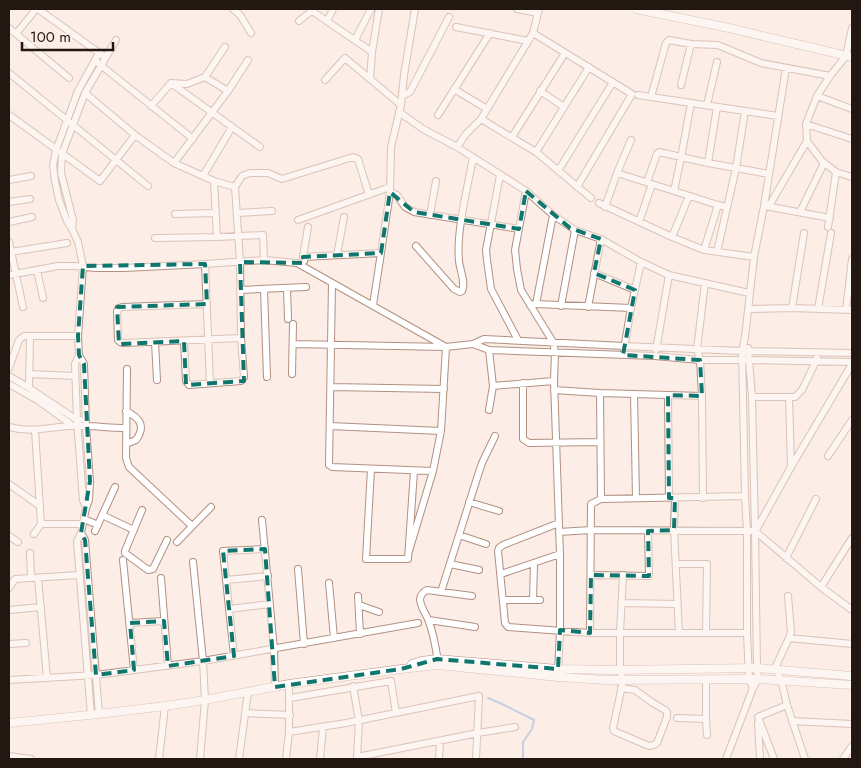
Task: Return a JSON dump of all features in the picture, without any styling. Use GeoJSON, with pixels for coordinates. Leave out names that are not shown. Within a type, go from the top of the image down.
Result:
{"type":"FeatureCollection","features":[{"type":"Feature","properties":{"kind":"street"},"geometry":{"type":"LineString","coordinates":[[16,34],[37,9],[106,58]]}},
{"type":"Feature","properties":{"kind":"street"},"geometry":{"type":"LineString","coordinates":[[233,9],[240,15],[251,33]]}},
{"type":"Feature","properties":{"kind":"street"},"geometry":{"type":"LineString","coordinates":[[327,21],[333,9]]}},
{"type":"Feature","properties":{"kind":"street"},"geometry":{"type":"LineString","coordinates":[[356,40],[371,9]]}},
{"type":"Feature","properties":{"kind":"street"},"geometry":{"type":"LineString","coordinates":[[370,79],[379,9]]}},
{"type":"Feature","properties":{"kind":"street"},"geometry":{"type":"LineString","coordinates":[[373,305],[388,206],[390,147],[400,108],[415,9]]}},
{"type":"Feature","properties":{"kind":"street"},"geometry":{"type":"LineString","coordinates":[[457,147],[466,134],[482,119],[533,33],[539,11],[517,9]]}},
{"type":"Feature","properties":{"kind":"street"},"geometry":{"type":"LineString","coordinates":[[636,9],[848,51]]}},
{"type":"Feature","properties":{"kind":"street"},"geometry":{"type":"LineString","coordinates":[[300,22],[313,10],[372,52]]}},
{"type":"Feature","properties":{"kind":"street"},"geometry":{"type":"LineString","coordinates":[[402,96],[410,92],[449,17]]}},
{"type":"Feature","properties":{"kind":"street"},"geometry":{"type":"LineString","coordinates":[[456,27],[528,41]]}},
{"type":"Feature","properties":{"kind":"street"},"geometry":{"type":"LineString","coordinates":[[9,28],[69,78]]}},
{"type":"Feature","properties":{"kind":"street"},"geometry":{"type":"LineString","coordinates":[[766,206],[807,141],[806,124],[817,96],[848,51],[852,28]]}},
{"type":"Feature","properties":{"kind":"street"},"geometry":{"type":"LineString","coordinates":[[438,115],[490,33]]}},
{"type":"Feature","properties":{"kind":"street"},"geometry":{"type":"LineString","coordinates":[[533,33],[631,93],[632,96],[577,187]]}},
{"type":"Feature","properties":{"kind":"street"},"geometry":{"type":"LineString","coordinates":[[70,122],[116,40]]}},
{"type":"Feature","properties":{"kind":"street"},"geometry":{"type":"LineString","coordinates":[[651,97],[666,42],[669,40],[692,44],[718,45],[761,63],[830,76]]}},
{"type":"Feature","properties":{"kind":"street"},"geometry":{"type":"LineString","coordinates":[[681,84],[692,44]]}},
{"type":"Feature","properties":{"kind":"street"},"geometry":{"type":"LineString","coordinates":[[170,82],[187,84],[205,77],[225,47]]}},
{"type":"Feature","properties":{"kind":"street"},"geometry":{"type":"LineString","coordinates":[[90,715],[77,541],[81,534],[89,500],[90,481],[84,364],[79,355],[78,336],[83,266],[72,229],[73,220],[60,173],[59,152],[70,122],[78,91],[99,53]]}},
{"type":"Feature","properties":{"kind":"street"},"geometry":{"type":"LineString","coordinates":[[512,137],[565,53]]}},
{"type":"Feature","properties":{"kind":"street"},"geometry":{"type":"LineString","coordinates":[[325,80],[345,58],[423,129],[473,156],[526,191],[553,215],[575,230],[601,239],[641,262],[670,275],[749,292]]}},
{"type":"Feature","properties":{"kind":"street"},"geometry":{"type":"LineString","coordinates":[[174,163],[228,91],[248,60]]}},
{"type":"Feature","properties":{"kind":"street"},"geometry":{"type":"LineString","coordinates":[[95,61],[193,139]]}},
{"type":"Feature","properties":{"kind":"street"},"geometry":{"type":"LineString","coordinates":[[707,105],[717,62]]}},
{"type":"Feature","properties":{"kind":"street"},"geometry":{"type":"LineString","coordinates":[[536,152],[589,67]]}},
{"type":"Feature","properties":{"kind":"street"},"geometry":{"type":"LineString","coordinates":[[753,688],[749,679],[752,668],[755,531],[752,397],[744,337],[754,257],[766,206],[769,174],[786,68]]}},
{"type":"Feature","properties":{"kind":"street"},"geometry":{"type":"LineString","coordinates":[[9,73],[148,186]]}},
{"type":"Feature","properties":{"kind":"street"},"geometry":{"type":"LineString","coordinates":[[404,75],[416,80]]}},
{"type":"Feature","properties":{"kind":"street"},"geometry":{"type":"LineString","coordinates":[[205,77],[228,91]]}},
{"type":"Feature","properties":{"kind":"street"},"geometry":{"type":"LineString","coordinates":[[151,106],[170,82]]}},
{"type":"Feature","properties":{"kind":"street"},"geometry":{"type":"LineString","coordinates":[[170,82],[260,146]]}},
{"type":"Feature","properties":{"kind":"street"},"geometry":{"type":"LineString","coordinates":[[558,171],[613,82]]}},
{"type":"Feature","properties":{"kind":"street"},"geometry":{"type":"LineString","coordinates":[[454,89],[487,109]]}},
{"type":"Feature","properties":{"kind":"street"},"geometry":{"type":"LineString","coordinates":[[540,92],[564,107]]}},
{"type":"Feature","properties":{"kind":"street"},"geometry":{"type":"LineString","coordinates":[[85,93],[135,135],[174,163],[214,181],[235,187]]}},
{"type":"Feature","properties":{"kind":"street"},"geometry":{"type":"LineString","coordinates":[[638,96],[778,116]]}},
{"type":"Feature","properties":{"kind":"street"},"geometry":{"type":"LineString","coordinates":[[817,96],[852,109]]}},
{"type":"Feature","properties":{"kind":"street"},"geometry":{"type":"LineString","coordinates":[[674,190],[682,158],[691,103]]}},
{"type":"Feature","properties":{"kind":"street"},"geometry":{"type":"LineString","coordinates":[[708,163],[717,107]]}},
{"type":"Feature","properties":{"kind":"street"},"geometry":{"type":"LineString","coordinates":[[717,252],[736,168],[745,111]]}},
{"type":"Feature","properties":{"kind":"street"},"geometry":{"type":"LineString","coordinates":[[9,115],[100,181],[135,135]]}},
{"type":"Feature","properties":{"kind":"street"},"geometry":{"type":"LineString","coordinates":[[482,119],[536,152],[591,198]]}},
{"type":"Feature","properties":{"kind":"street"},"geometry":{"type":"LineString","coordinates":[[806,124],[852,139]]}},
{"type":"Feature","properties":{"kind":"street"},"geometry":{"type":"LineString","coordinates":[[202,176],[232,127]]}},
{"type":"Feature","properties":{"kind":"street"},"geometry":{"type":"LineString","coordinates":[[630,140],[602,205],[704,250],[754,257]]}},
{"type":"Feature","properties":{"kind":"street"},"geometry":{"type":"LineString","coordinates":[[807,141],[824,162],[836,172],[852,177]]}},
{"type":"Feature","properties":{"kind":"street"},"geometry":{"type":"LineString","coordinates":[[639,222],[658,152],[769,174]]}},
{"type":"Feature","properties":{"kind":"street"},"geometry":{"type":"LineString","coordinates":[[416,246],[454,289],[462,291],[464,285],[459,251],[462,219],[473,156]]}},
{"type":"Feature","properties":{"kind":"street"},"geometry":{"type":"LineString","coordinates":[[184,341],[186,381],[189,385],[241,381],[244,377],[239,236],[235,187],[242,176],[250,173],[268,173],[282,179],[353,157],[358,159],[369,195]]}},
{"type":"Feature","properties":{"kind":"street"},"geometry":{"type":"LineString","coordinates":[[800,212],[824,162]]}},
{"type":"Feature","properties":{"kind":"street"},"geometry":{"type":"LineString","coordinates":[[818,309],[836,172]]}},
{"type":"Feature","properties":{"kind":"street"},"geometry":{"type":"LineString","coordinates":[[617,173],[726,207]]}},
{"type":"Feature","properties":{"kind":"street"},"geometry":{"type":"LineString","coordinates":[[500,175],[486,250],[486,260],[491,289],[518,340]]}},
{"type":"Feature","properties":{"kind":"street"},"geometry":{"type":"LineString","coordinates":[[9,180],[31,176]]}},
{"type":"Feature","properties":{"kind":"street"},"geometry":{"type":"LineString","coordinates":[[214,181],[217,237]]}},
{"type":"Feature","properties":{"kind":"street"},"geometry":{"type":"LineString","coordinates":[[430,215],[436,181]]}},
{"type":"Feature","properties":{"kind":"street"},"geometry":{"type":"LineString","coordinates":[[298,220],[376,192],[389,191],[397,195],[405,207],[410,210],[519,229]]}},
{"type":"Feature","properties":{"kind":"street"},"geometry":{"type":"LineString","coordinates":[[526,191],[515,250],[516,269],[521,290],[533,305],[554,342],[555,352],[554,390],[560,554],[558,673]]}},
{"type":"Feature","properties":{"kind":"street"},"geometry":{"type":"LineString","coordinates":[[672,237],[690,196]]}},
{"type":"Feature","properties":{"kind":"street"},"geometry":{"type":"LineString","coordinates":[[9,202],[30,199]]}},
{"type":"Feature","properties":{"kind":"street"},"geometry":{"type":"LineString","coordinates":[[704,250],[718,205]]}},
{"type":"Feature","properties":{"kind":"street"},"geometry":{"type":"LineString","coordinates":[[766,206],[830,218]]}},
{"type":"Feature","properties":{"kind":"street"},"geometry":{"type":"LineString","coordinates":[[237,213],[272,210]]}},
{"type":"Feature","properties":{"kind":"street"},"geometry":{"type":"LineString","coordinates":[[175,214],[215,212]]}},
{"type":"Feature","properties":{"kind":"street"},"geometry":{"type":"LineString","coordinates":[[533,305],[553,215]]}},
{"type":"Feature","properties":{"kind":"street"},"geometry":{"type":"LineString","coordinates":[[9,222],[32,217]]}},
{"type":"Feature","properties":{"kind":"street"},"geometry":{"type":"LineString","coordinates":[[337,255],[344,217]]}},
{"type":"Feature","properties":{"kind":"street"},"geometry":{"type":"LineString","coordinates":[[305,267],[303,257],[308,227]]}},
{"type":"Feature","properties":{"kind":"street"},"geometry":{"type":"LineString","coordinates":[[561,306],[575,230]]}},
{"type":"Feature","properties":{"kind":"street"},"geometry":{"type":"LineString","coordinates":[[792,308],[804,233]]}},
{"type":"Feature","properties":{"kind":"street"},"geometry":{"type":"LineString","coordinates":[[155,238],[263,235],[264,260]]}},
{"type":"Feature","properties":{"kind":"street"},"geometry":{"type":"LineString","coordinates":[[588,307],[601,239]]}},
{"type":"Feature","properties":{"kind":"street"},"geometry":{"type":"LineString","coordinates":[[9,242],[12,274],[24,307]]}},
{"type":"Feature","properties":{"kind":"street"},"geometry":{"type":"LineString","coordinates":[[11,252],[67,243]]}},
{"type":"Feature","properties":{"kind":"street"},"geometry":{"type":"LineString","coordinates":[[303,257],[381,253]]}},
{"type":"Feature","properties":{"kind":"street"},"geometry":{"type":"LineString","coordinates":[[748,309],[849,310],[852,259]]}},
{"type":"Feature","properties":{"kind":"street"},"geometry":{"type":"LineString","coordinates":[[12,274],[58,266],[124,268],[264,260],[297,263],[446,347]]}},
{"type":"Feature","properties":{"kind":"street"},"geometry":{"type":"LineString","coordinates":[[624,355],[624,346],[641,262]]}},
{"type":"Feature","properties":{"kind":"street"},"geometry":{"type":"LineString","coordinates":[[205,264],[210,383]]}},
{"type":"Feature","properties":{"kind":"street"},"geometry":{"type":"LineString","coordinates":[[37,270],[43,298]]}},
{"type":"Feature","properties":{"kind":"street"},"geometry":{"type":"LineString","coordinates":[[594,273],[635,290]]}},
{"type":"Feature","properties":{"kind":"street"},"geometry":{"type":"LineString","coordinates":[[655,356],[670,275]]}},
{"type":"Feature","properties":{"kind":"street"},"geometry":{"type":"LineString","coordinates":[[332,283],[329,465],[332,467],[433,471]]}},
{"type":"Feature","properties":{"kind":"street"},"geometry":{"type":"LineString","coordinates":[[703,498],[702,396],[700,360],[697,349],[705,283]]}},
{"type":"Feature","properties":{"kind":"street"},"geometry":{"type":"LineString","coordinates":[[240,290],[306,287]]}},
{"type":"Feature","properties":{"kind":"street"},"geometry":{"type":"LineString","coordinates":[[286,288],[288,319]]}},
{"type":"Feature","properties":{"kind":"street"},"geometry":{"type":"LineString","coordinates":[[264,289],[267,377]]}},
{"type":"Feature","properties":{"kind":"street"},"geometry":{"type":"LineString","coordinates":[[207,304],[119,308],[117,311],[118,340],[123,343],[242,338]]}},
{"type":"Feature","properties":{"kind":"street"},"geometry":{"type":"LineString","coordinates":[[533,305],[631,308]]}},
{"type":"Feature","properties":{"kind":"street"},"geometry":{"type":"LineString","coordinates":[[292,374],[294,324]]}},
{"type":"Feature","properties":{"kind":"street"},"geometry":{"type":"LineString","coordinates":[[9,368],[19,340],[24,336],[78,336]]}},
{"type":"Feature","properties":{"kind":"street"},"geometry":{"type":"LineString","coordinates":[[29,388],[30,336]]}},
{"type":"Feature","properties":{"kind":"street"},"geometry":{"type":"LineString","coordinates":[[293,344],[446,347],[471,344],[484,339],[745,351],[852,353]]}},
{"type":"Feature","properties":{"kind":"street"},"geometry":{"type":"LineString","coordinates":[[155,342],[157,380]]}},
{"type":"Feature","properties":{"kind":"street"},"geometry":{"type":"LineString","coordinates":[[471,344],[489,350],[655,356],[700,360],[852,363],[755,531]]}},
{"type":"Feature","properties":{"kind":"street"},"geometry":{"type":"LineString","coordinates":[[409,551],[433,471],[442,431],[446,347]]}},
{"type":"Feature","properties":{"kind":"street"},"geometry":{"type":"LineString","coordinates":[[488,410],[493,386],[489,350]]}},
{"type":"Feature","properties":{"kind":"street"},"geometry":{"type":"LineString","coordinates":[[752,397],[795,397],[802,390],[816,361],[817,353]]}},
{"type":"Feature","properties":{"kind":"street"},"geometry":{"type":"LineString","coordinates":[[79,355],[75,364],[76,424],[83,500],[86,508]]}},
{"type":"Feature","properties":{"kind":"street"},"geometry":{"type":"LineString","coordinates":[[746,360],[747,632],[752,668],[758,679]]}},
{"type":"Feature","properties":{"kind":"street"},"geometry":{"type":"LineString","coordinates":[[127,369],[126,458],[129,467],[192,526]]}},
{"type":"Feature","properties":{"kind":"street"},"geometry":{"type":"LineString","coordinates":[[29,374],[75,376]]}},
{"type":"Feature","properties":{"kind":"street"},"geometry":{"type":"LineString","coordinates":[[9,376],[29,388],[76,424]]}},
{"type":"Feature","properties":{"kind":"street"},"geometry":{"type":"LineString","coordinates":[[493,386],[554,381]]}},
{"type":"Feature","properties":{"kind":"street"},"geometry":{"type":"LineString","coordinates":[[523,383],[524,439],[529,443],[600,442]]}},
{"type":"Feature","properties":{"kind":"street"},"geometry":{"type":"LineString","coordinates":[[9,384],[76,424]]}},
{"type":"Feature","properties":{"kind":"street"},"geometry":{"type":"LineString","coordinates":[[331,387],[444,389]]}},
{"type":"Feature","properties":{"kind":"street"},"geometry":{"type":"LineString","coordinates":[[554,390],[702,396]]}},
{"type":"Feature","properties":{"kind":"street"},"geometry":{"type":"LineString","coordinates":[[600,393],[601,500]]}},
{"type":"Feature","properties":{"kind":"street"},"geometry":{"type":"LineString","coordinates":[[634,394],[636,498]]}},
{"type":"Feature","properties":{"kind":"street"},"geometry":{"type":"LineString","coordinates":[[668,395],[679,633]]}},
{"type":"Feature","properties":{"kind":"street"},"geometry":{"type":"LineString","coordinates":[[789,397],[791,467]]}},
{"type":"Feature","properties":{"kind":"street"},"geometry":{"type":"LineString","coordinates":[[126,411],[134,415],[141,424],[141,430],[136,440],[126,444]]}},
{"type":"Feature","properties":{"kind":"street"},"geometry":{"type":"LineString","coordinates":[[828,456],[852,422]]}},
{"type":"Feature","properties":{"kind":"street"},"geometry":{"type":"LineString","coordinates":[[9,427],[35,430],[86,423],[126,428]]}},
{"type":"Feature","properties":{"kind":"street"},"geometry":{"type":"LineString","coordinates":[[330,426],[442,431]]}},
{"type":"Feature","properties":{"kind":"street"},"geometry":{"type":"LineString","coordinates":[[34,534],[41,524],[35,430]]}},
{"type":"Feature","properties":{"kind":"street"},"geometry":{"type":"LineString","coordinates":[[441,592],[482,463],[495,436]]}},
{"type":"Feature","properties":{"kind":"street"},"geometry":{"type":"LineString","coordinates":[[371,469],[366,559],[408,559],[414,471]]}},
{"type":"Feature","properties":{"kind":"street"},"geometry":{"type":"LineString","coordinates":[[9,484],[40,506]]}},
{"type":"Feature","properties":{"kind":"street"},"geometry":{"type":"LineString","coordinates":[[41,524],[83,521],[97,528],[115,487]]}},
{"type":"Feature","properties":{"kind":"street"},"geometry":{"type":"LineString","coordinates":[[590,633],[591,504],[601,500],[636,498],[745,496]]}},
{"type":"Feature","properties":{"kind":"street"},"geometry":{"type":"LineString","coordinates":[[786,558],[816,499]]}},
{"type":"Feature","properties":{"kind":"street"},"geometry":{"type":"LineString","coordinates":[[469,502],[499,511]]}},
{"type":"Feature","properties":{"kind":"street"},"geometry":{"type":"LineString","coordinates":[[177,542],[212,507]]}},
{"type":"Feature","properties":{"kind":"street"},"geometry":{"type":"LineString","coordinates":[[142,510],[125,552],[148,570],[153,569],[167,540]]}},
{"type":"Feature","properties":{"kind":"street"},"geometry":{"type":"LineString","coordinates":[[102,515],[134,530]]}},
{"type":"Feature","properties":{"kind":"street"},"geometry":{"type":"LineString","coordinates":[[262,520],[274,649],[275,687]]}},
{"type":"Feature","properties":{"kind":"street"},"geometry":{"type":"LineString","coordinates":[[558,523],[501,546],[498,551],[505,623],[508,627],[590,633],[747,632]]}},
{"type":"Feature","properties":{"kind":"street"},"geometry":{"type":"LineString","coordinates":[[559,532],[591,530],[755,531],[821,587],[851,606]]}},
{"type":"Feature","properties":{"kind":"street"},"geometry":{"type":"LineString","coordinates":[[591,575],[648,576],[648,531]]}},
{"type":"Feature","properties":{"kind":"street"},"geometry":{"type":"LineString","coordinates":[[81,534],[85,540],[99,714]]}},
{"type":"Feature","properties":{"kind":"street"},"geometry":{"type":"LineString","coordinates":[[459,535],[486,544]]}},
{"type":"Feature","properties":{"kind":"street"},"geometry":{"type":"LineString","coordinates":[[9,536],[18,542]]}},
{"type":"Feature","properties":{"kind":"street"},"geometry":{"type":"LineString","coordinates":[[821,587],[852,538]]}},
{"type":"Feature","properties":{"kind":"street"},"geometry":{"type":"LineString","coordinates":[[234,656],[223,551],[265,549]]}},
{"type":"Feature","properties":{"kind":"street"},"geometry":{"type":"LineString","coordinates":[[30,553],[41,607],[47,678]]}},
{"type":"Feature","properties":{"kind":"street"},"geometry":{"type":"LineString","coordinates":[[501,574],[560,554]]}},
{"type":"Feature","properties":{"kind":"street"},"geometry":{"type":"LineString","coordinates":[[123,560],[134,670]]}},
{"type":"Feature","properties":{"kind":"street"},"geometry":{"type":"LineString","coordinates":[[193,562],[204,661],[205,700],[200,759]]}},
{"type":"Feature","properties":{"kind":"street"},"geometry":{"type":"LineString","coordinates":[[450,564],[479,570]]}},
{"type":"Feature","properties":{"kind":"street"},"geometry":{"type":"LineString","coordinates":[[532,600],[534,564]]}},
{"type":"Feature","properties":{"kind":"street"},"geometry":{"type":"LineString","coordinates":[[676,564],[707,564],[706,633]]}},
{"type":"Feature","properties":{"kind":"street"},"geometry":{"type":"LineString","coordinates":[[298,568],[304,644]]}},
{"type":"Feature","properties":{"kind":"street"},"geometry":{"type":"LineString","coordinates":[[9,588],[15,579],[79,575]]}},
{"type":"Feature","properties":{"kind":"street"},"geometry":{"type":"LineString","coordinates":[[622,684],[666,710],[667,717],[654,746],[648,746],[614,731],[613,728],[622,684],[620,633],[623,575]]}},
{"type":"Feature","properties":{"kind":"street"},"geometry":{"type":"LineString","coordinates":[[226,580],[268,576]]}},
{"type":"Feature","properties":{"kind":"street"},"geometry":{"type":"LineString","coordinates":[[161,578],[168,666]]}},
{"type":"Feature","properties":{"kind":"street"},"geometry":{"type":"LineString","coordinates":[[328,583],[334,638]]}},
{"type":"Feature","properties":{"kind":"street"},"geometry":{"type":"LineString","coordinates":[[435,662],[434,636],[420,602],[422,593],[427,590],[472,596]]}},
{"type":"Feature","properties":{"kind":"street"},"geometry":{"type":"LineString","coordinates":[[358,596],[360,634]]}},
{"type":"Feature","properties":{"kind":"street"},"geometry":{"type":"LineString","coordinates":[[776,671],[789,638],[791,626],[788,596]]}},
{"type":"Feature","properties":{"kind":"street"},"geometry":{"type":"LineString","coordinates":[[503,600],[540,600]]}},
{"type":"Feature","properties":{"kind":"street"},"geometry":{"type":"LineString","coordinates":[[622,603],[678,604]]}},
{"type":"Feature","properties":{"kind":"street"},"geometry":{"type":"LineString","coordinates":[[230,609],[270,604]]}},
{"type":"Feature","properties":{"kind":"street"},"geometry":{"type":"LineString","coordinates":[[359,605],[379,612]]}},
{"type":"Feature","properties":{"kind":"street"},"geometry":{"type":"LineString","coordinates":[[9,610],[41,607]]}},
{"type":"Feature","properties":{"kind":"street"},"geometry":{"type":"LineString","coordinates":[[429,620],[475,627]]}},
{"type":"Feature","properties":{"kind":"street"},"geometry":{"type":"LineString","coordinates":[[130,623],[164,621]]}},
{"type":"Feature","properties":{"kind":"street"},"geometry":{"type":"LineString","coordinates":[[9,680],[87,676],[168,666],[418,624]]}},
{"type":"Feature","properties":{"kind":"street"},"geometry":{"type":"LineString","coordinates":[[789,638],[852,644]]}},
{"type":"Feature","properties":{"kind":"street"},"geometry":{"type":"LineString","coordinates":[[9,644],[26,643]]}},
{"type":"Feature","properties":{"kind":"street"},"geometry":{"type":"LineString","coordinates":[[9,724],[165,706],[290,684],[401,669],[422,663],[435,662],[558,673],[622,684],[706,679],[758,679],[852,685]]}},
{"type":"Feature","properties":{"kind":"street"},"geometry":{"type":"LineString","coordinates":[[558,673],[752,668],[852,676]]}},
{"type":"Feature","properties":{"kind":"street"},"geometry":{"type":"LineString","coordinates":[[776,671],[781,680],[792,721],[806,759]]}},
{"type":"Feature","properties":{"kind":"street"},"geometry":{"type":"LineString","coordinates":[[706,679],[707,735]]}},
{"type":"Feature","properties":{"kind":"street"},"geometry":{"type":"LineString","coordinates":[[726,759],[758,679]]}},
{"type":"Feature","properties":{"kind":"street"},"geometry":{"type":"LineString","coordinates":[[290,698],[391,680],[396,713]]}},
{"type":"Feature","properties":{"kind":"street"},"geometry":{"type":"LineString","coordinates":[[286,759],[290,732],[290,684]]}},
{"type":"Feature","properties":{"kind":"street"},"geometry":{"type":"LineString","coordinates":[[353,686],[359,720],[357,758],[515,727]]}},
{"type":"Feature","properties":{"kind":"street"},"geometry":{"type":"LineString","coordinates":[[239,759],[248,692]]}},
{"type":"Feature","properties":{"kind":"street"},"geometry":{"type":"LineString","coordinates":[[290,732],[479,696],[476,759]]}},
{"type":"Feature","properties":{"kind":"street"},"geometry":{"type":"LineString","coordinates":[[758,716],[787,705]]}},
{"type":"Feature","properties":{"kind":"street"},"geometry":{"type":"LineString","coordinates":[[159,759],[165,706]]}},
{"type":"Feature","properties":{"kind":"street"},"geometry":{"type":"LineString","coordinates":[[245,712],[290,716]]}},
{"type":"Feature","properties":{"kind":"street"},"geometry":{"type":"LineString","coordinates":[[758,716],[760,759]]}},
{"type":"Feature","properties":{"kind":"street"},"geometry":{"type":"LineString","coordinates":[[758,716],[774,759]]}},
{"type":"Feature","properties":{"kind":"street"},"geometry":{"type":"LineString","coordinates":[[677,718],[706,719]]}},
{"type":"Feature","properties":{"kind":"street"},"geometry":{"type":"LineString","coordinates":[[792,721],[852,724]]}},
{"type":"Feature","properties":{"kind":"street"},"geometry":{"type":"LineString","coordinates":[[320,759],[323,727]]}},
{"type":"Feature","properties":{"kind":"street"},"geometry":{"type":"LineString","coordinates":[[439,759],[440,741]]}},
{"type":"Feature","properties":{"kind":"street"},"geometry":{"type":"LineString","coordinates":[[843,759],[852,746]]}},
{"type":"Feature","properties":{"kind":"street"},"geometry":{"type":"LineString","coordinates":[[9,756],[31,759]]}},
{"type":"Feature","properties":{"kind":"highlighted area"},"geometry":{"type":"Polygon","coordinates":[[[526,191],[570,228],[601,239],[594,273],[635,290],[623,355],[700,360],[702,396],[668,395],[669,498],[675,498],[674,530],[648,531],[649,576],[591,575],[590,633],[560,630],[558,669],[437,659],[401,669],[275,687],[265,549],[223,551],[234,656],[168,666],[164,621],[130,623],[134,670],[96,675],[85,540],[81,533],[90,481],[84,364],[79,355],[78,336],[83,266],[205,264],[207,304],[117,307],[119,344],[184,341],[186,385],[244,381],[240,262],[304,263],[303,257],[381,253],[390,192],[414,212],[519,229],[526,191]]]}},
{"type":"Feature","properties":{"kind":"waterway"},"geometry":{"type":"LineString","coordinates":[[488,698],[534,720],[532,729],[523,742],[523,759]]}}]}
